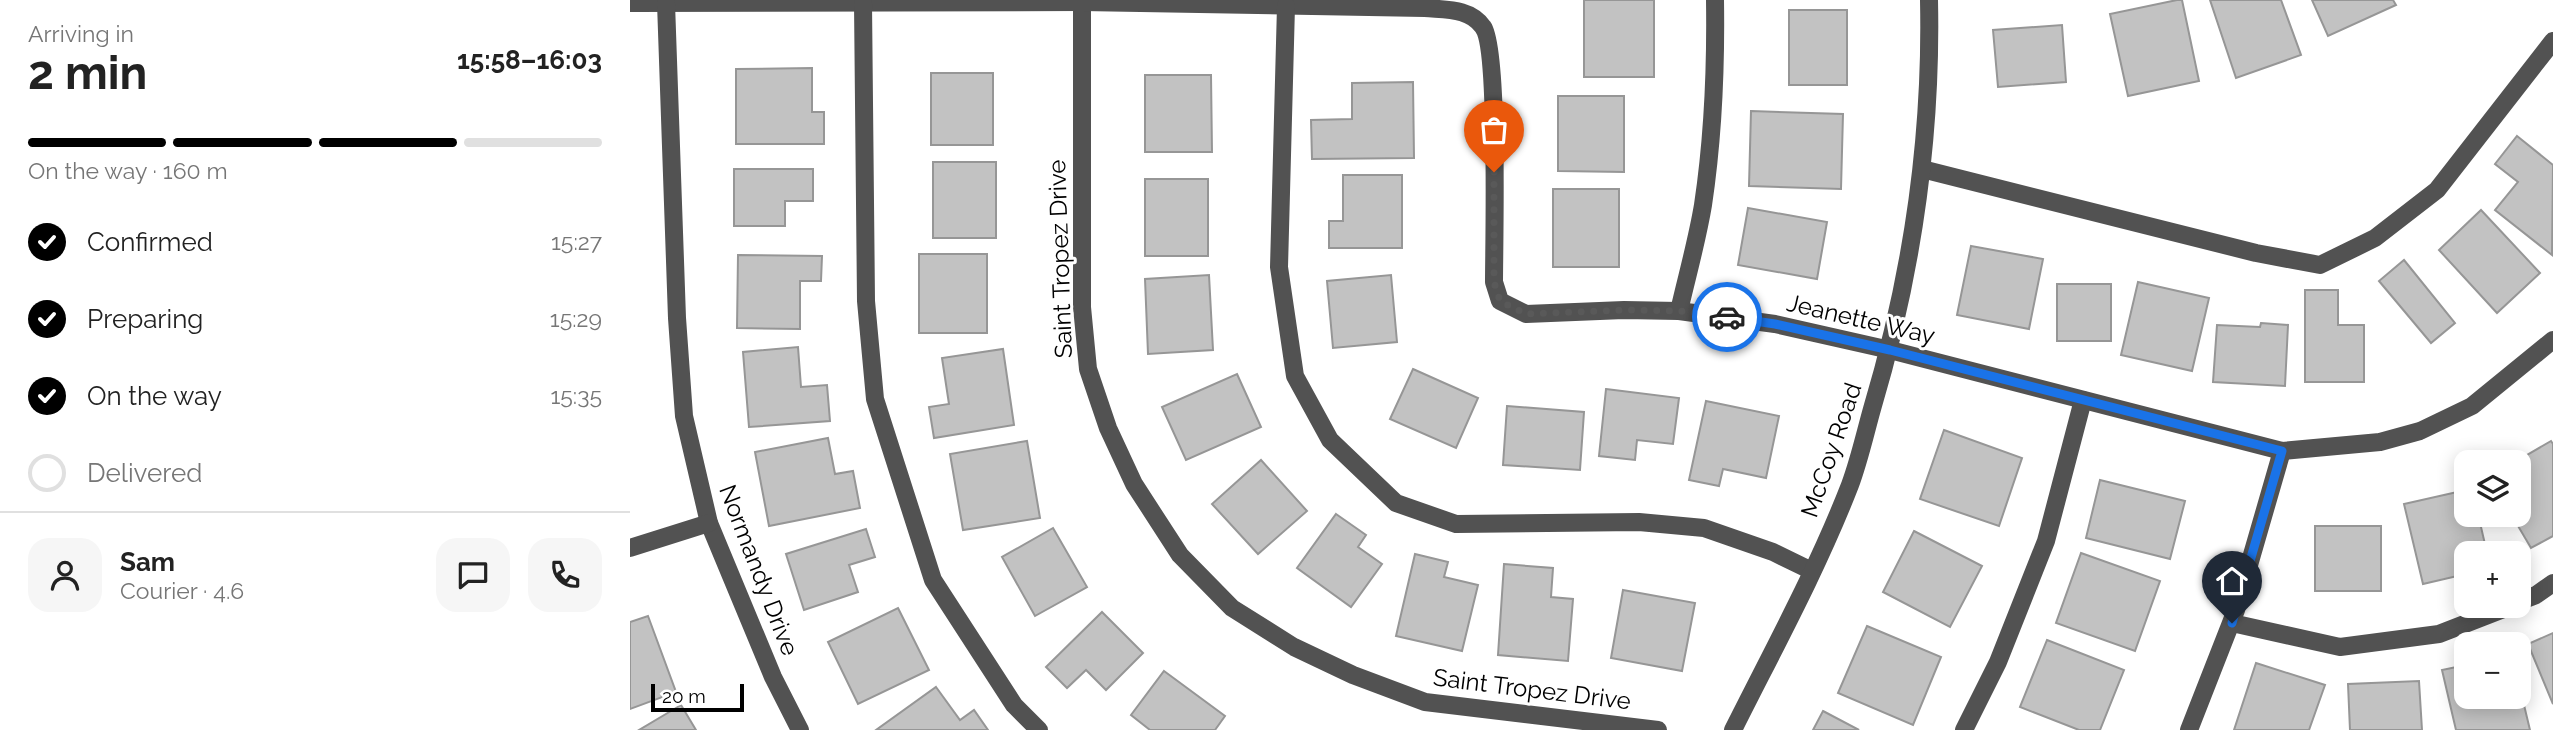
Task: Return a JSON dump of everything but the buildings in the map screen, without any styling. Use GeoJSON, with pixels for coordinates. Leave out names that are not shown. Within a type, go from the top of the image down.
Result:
{"type":"FeatureCollection","features":[{"type":"Feature","properties":{"kind":"street"},"geometry":{"type":"LineString","coordinates":[[1679,311],[1703,206],[1711,128],[1715,0]]}},
{"type":"Feature","properties":{"kind":"street","name":"McCoy Road"},"geometry":{"type":"LineString","coordinates":[[1733,730],[1812,571],[1850,484],[1890,350],[1922,169],[1929,102],[1929,0]]}},
{"type":"Feature","properties":{"kind":"street","name":"Jeanette Way"},"geometry":{"type":"LineString","coordinates":[[630,4],[1082,2],[1464,11],[1484,27],[1490,50],[1494,145],[1494,282],[1500,301],[1526,314],[1679,311],[1775,324],[1890,350],[2282,451],[2380,442],[2420,431],[2472,406],[2553,340]]}},
{"type":"Feature","properties":{"kind":"street","name":"Saint Tropez Drive"},"geometry":{"type":"LineString","coordinates":[[1082,2],[1082,307],[1088,369],[1108,428],[1134,484],[1180,555],[1232,608],[1294,647],[1353,675],[1425,702],[1658,730]]}},
{"type":"Feature","properties":{"kind":"street","name":"Normandy Drive"},"geometry":{"type":"LineString","coordinates":[[666,3],[677,318],[684,416],[709,523],[773,677],[800,730]]}},
{"type":"Feature","properties":{"kind":"street"},"geometry":{"type":"LineString","coordinates":[[863,3],[866,301],[875,399],[933,580],[1014,705],[1039,730]]}},
{"type":"Feature","properties":{"kind":"street"},"geometry":{"type":"LineString","coordinates":[[1286,6],[1279,267],[1295,376],[1330,440],[1396,503],[1456,524],[1639,522],[1704,528],[1773,552],[1812,571]]}},
{"type":"Feature","properties":{"kind":"street"},"geometry":{"type":"LineString","coordinates":[[1922,169],[2256,253],[2320,265],[2375,238],[2437,190],[2553,41]]}},
{"type":"Feature","properties":{"kind":"street"},"geometry":{"type":"LineString","coordinates":[[1964,730],[1998,662],[2046,541],[2083,400]]}},
{"type":"Feature","properties":{"kind":"street"},"geometry":{"type":"LineString","coordinates":[[2189,730],[2232,623],[2282,451]]}},
{"type":"Feature","properties":{"kind":"street"},"geometry":{"type":"LineString","coordinates":[[630,548],[709,523]]}},
{"type":"Feature","properties":{"kind":"street"},"geometry":{"type":"LineString","coordinates":[[2531,598],[2553,583]]}},
{"type":"Feature","properties":{"kind":"street"},"geometry":{"type":"LineString","coordinates":[[2232,623],[2340,647],[2440,634],[2481,618]]}},
{"type":"Feature","properties":{"kind":"way so far"},"geometry":{"type":"LineString","coordinates":[[1494,172],[1494,282],[1500,301],[1526,314],[1625,310],[1679,311],[1727,317]]}},
{"type":"Feature","properties":{"kind":"route"},"geometry":{"type":"LineString","coordinates":[[1727,317],[1775,324],[1890,350],[2282,451],[2232,623]]}}]}
